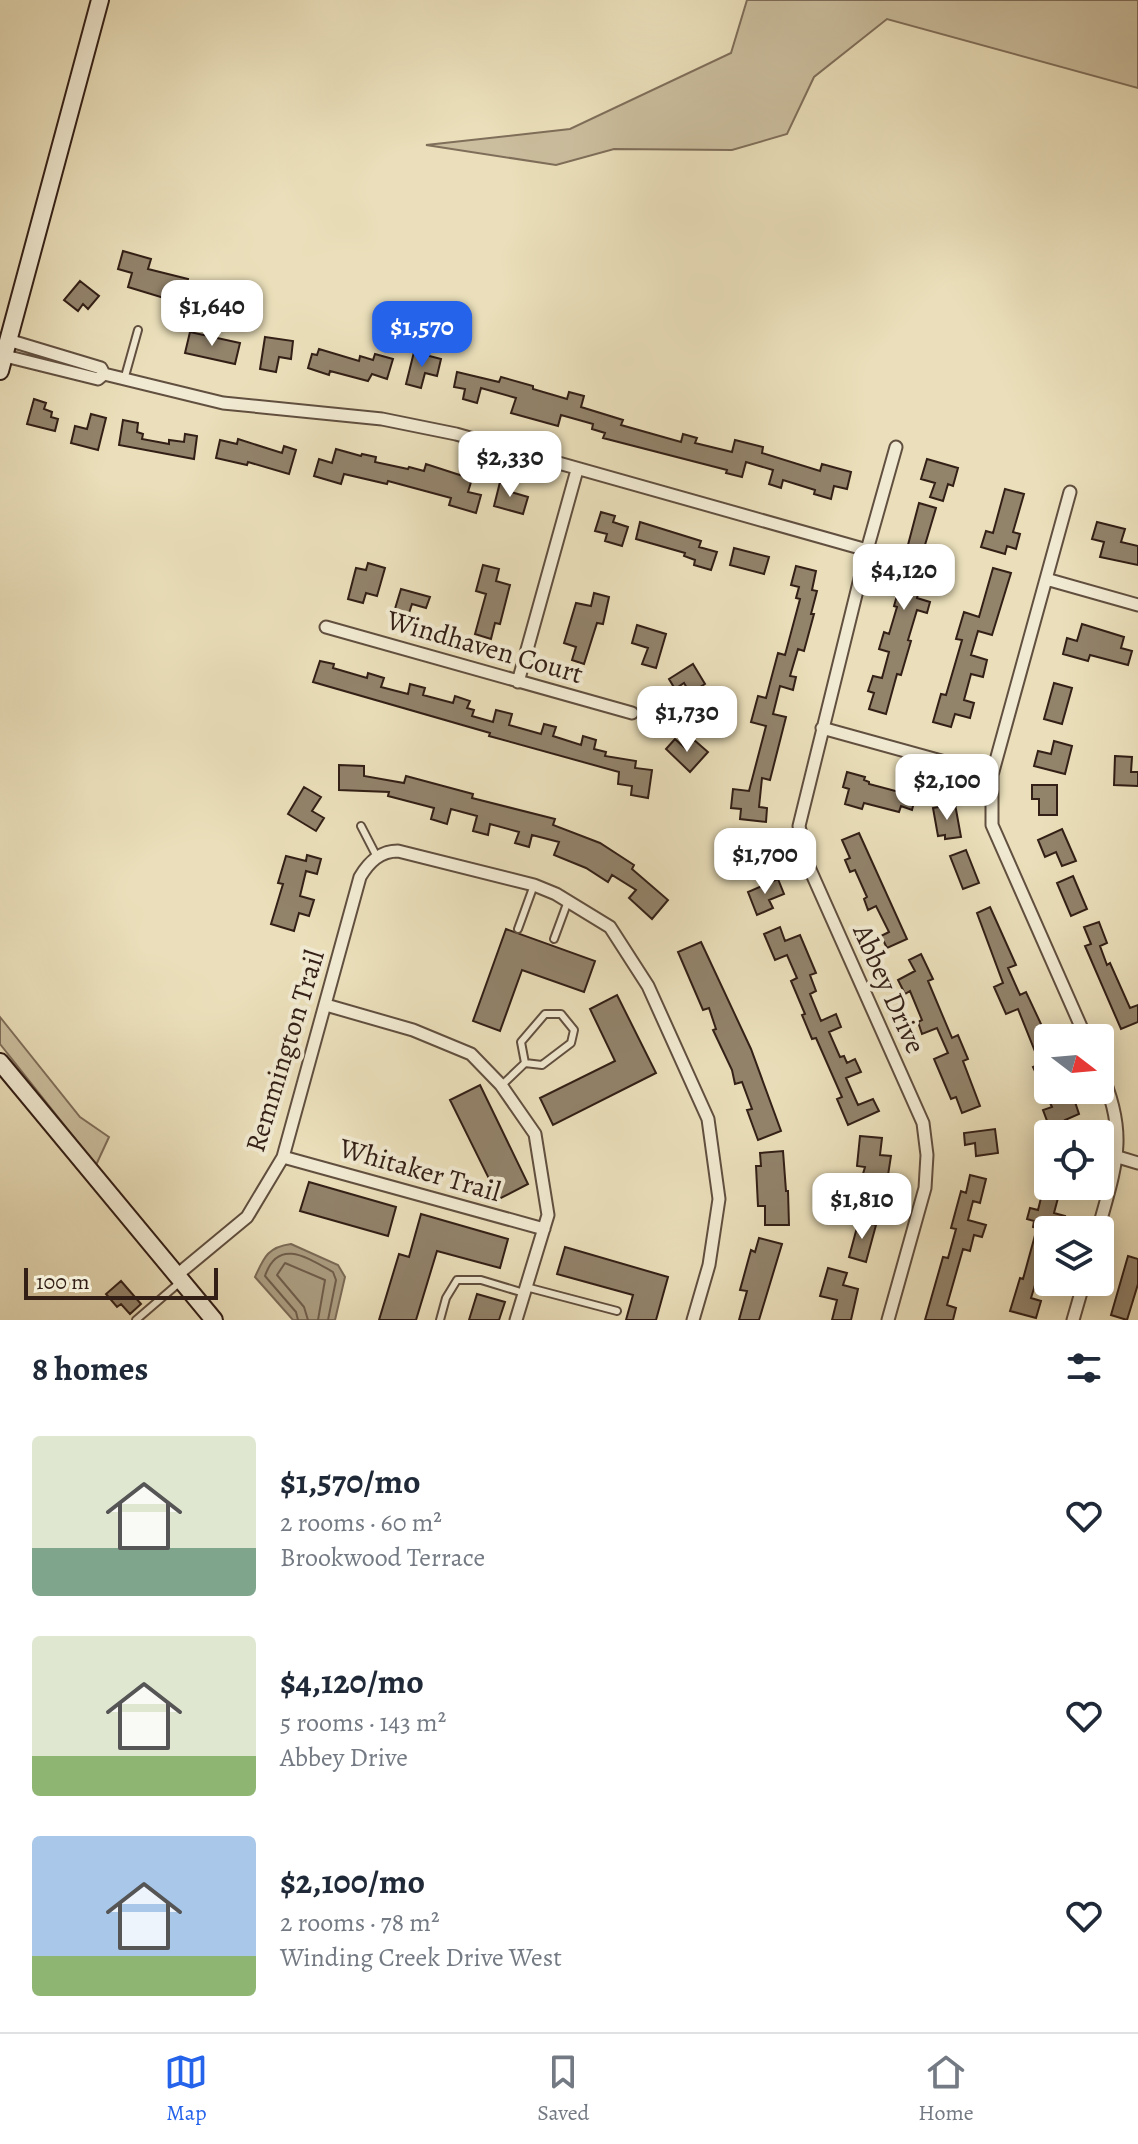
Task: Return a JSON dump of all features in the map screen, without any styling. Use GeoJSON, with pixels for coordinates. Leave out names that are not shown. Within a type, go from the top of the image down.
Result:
{"type":"FeatureCollection","features":[{"type":"Feature","properties":{"kind":"street"},"geometry":{"type":"LineString","coordinates":[[100,0],[4,356],[98,379],[104,374],[223,403],[382,419],[456,434],[867,550]]}},
{"type":"Feature","properties":{"kind":"street","name":"Abbey Drive"},"geometry":{"type":"LineString","coordinates":[[888,1320],[925,1188],[927,1155],[923,1123],[808,865],[799,826],[867,550],[896,447]]}},
{"type":"Feature","properties":{"kind":"street"},"geometry":{"type":"LineString","coordinates":[[518,682],[577,470]]}},
{"type":"Feature","properties":{"kind":"street"},"geometry":{"type":"LineString","coordinates":[[1070,492],[992,775],[992,825],[1080,1024]]}},
{"type":"Feature","properties":{"kind":"street"},"geometry":{"type":"LineString","coordinates":[[1046,579],[1138,605]]}},
{"type":"Feature","properties":{"kind":"street","name":"Windhaven Court"},"geometry":{"type":"LineString","coordinates":[[326,627],[632,713]]}},
{"type":"Feature","properties":{"kind":"street"},"geometry":{"type":"LineString","coordinates":[[822,728],[992,775]]}},
{"type":"Feature","properties":{"kind":"street"},"geometry":{"type":"LineString","coordinates":[[377,857],[398,851],[534,885],[568,901],[610,927],[648,986],[708,1119],[719,1199],[709,1265],[693,1320]]}},
{"type":"Feature","properties":{"kind":"street","name":"Remmington Trail"},"geometry":{"type":"LineString","coordinates":[[179,1278],[247,1217],[283,1157],[360,877],[377,857]]}},
{"type":"Feature","properties":{"kind":"street"},"geometry":{"type":"LineString","coordinates":[[326,1005],[413,1030],[471,1054],[501,1085],[535,1134],[548,1215],[516,1320]]}},
{"type":"Feature","properties":{"kind":"street"},"geometry":{"type":"LineString","coordinates":[[0,1062],[214,1320]]}},
{"type":"Feature","properties":{"kind":"street"},"geometry":{"type":"LineString","coordinates":[[1102,1216],[1118,1157],[1117,1124],[1112,1104]]}},
{"type":"Feature","properties":{"kind":"street","name":"Whitaker Trail"},"geometry":{"type":"LineString","coordinates":[[283,1157],[544,1229]]}},
{"type":"Feature","properties":{"kind":"street"},"geometry":{"type":"LineString","coordinates":[[1118,1157],[1138,1163]]}},
{"type":"Feature","properties":{"kind":"street"},"geometry":{"type":"LineString","coordinates":[[1073,1320],[1080,1296]]}},
{"type":"Feature","properties":{"kind":"lane"},"geometry":{"type":"LineString","coordinates":[[124,380],[138,330]]}},
{"type":"Feature","properties":{"kind":"lane"},"geometry":{"type":"LineString","coordinates":[[361,826],[377,857]]}},
{"type":"Feature","properties":{"kind":"lane"},"geometry":{"type":"LineString","coordinates":[[518,929],[534,885]]}},
{"type":"Feature","properties":{"kind":"lane"},"geometry":{"type":"LineString","coordinates":[[554,939],[568,901]]}},
{"type":"Feature","properties":{"kind":"lane"},"geometry":{"type":"LineString","coordinates":[[501,1085],[525,1063],[542,1065],[571,1043],[574,1030],[561,1014],[545,1014],[521,1042],[525,1063]]}},
{"type":"Feature","properties":{"kind":"lane"},"geometry":{"type":"LineString","coordinates":[[136,1320],[179,1278]]}},
{"type":"Feature","properties":{"kind":"lane"},"geometry":{"type":"LineString","coordinates":[[440,1320],[446,1298],[457,1280],[481,1280],[617,1311]]}},
{"type":"Feature","properties":{"kind":"shaded area"},"geometry":{"type":"Polygon","coordinates":[[[747,0],[1138,0],[1138,88],[887,19],[814,77],[787,134],[732,150],[614,149],[556,165],[426,145],[570,129],[731,53],[747,0]]]}},
{"type":"Feature","properties":{"kind":"shaded area"},"geometry":{"type":"Polygon","coordinates":[[[0,1017],[80,1117],[109,1137],[96,1165],[0,1044],[0,1017]]]}},
{"type":"Feature","properties":{"kind":"water"},"geometry":{"type":"Polygon","coordinates":[[[291,1244],[338,1265],[345,1277],[335,1320],[293,1320],[255,1277],[268,1254],[291,1244]]]}},
{"type":"Feature","properties":{"kind":"building"},"geometry":{"type":"Polygon","coordinates":[[[123,251],[151,259],[148,269],[188,279],[183,298],[165,293],[164,298],[128,287],[132,273],[118,269],[123,251]]]}},
{"type":"Feature","properties":{"kind":"building"},"geometry":{"type":"Polygon","coordinates":[[[80,281],[99,296],[88,309],[83,304],[78,311],[64,300],[80,281]]]}},
{"type":"Feature","properties":{"kind":"building"},"geometry":{"type":"Polygon","coordinates":[[[190,332],[240,343],[235,364],[185,353],[190,332]]]}},
{"type":"Feature","properties":{"kind":"building"},"geometry":{"type":"Polygon","coordinates":[[[265,337],[293,341],[291,359],[279,357],[276,372],[260,369],[265,337]]]}},
{"type":"Feature","properties":{"kind":"building"},"geometry":{"type":"Polygon","coordinates":[[[319,349],[359,361],[360,356],[373,360],[375,354],[393,359],[387,379],[372,374],[368,381],[308,368],[312,354],[317,355],[319,349]]]}},
{"type":"Feature","properties":{"kind":"building"},"geometry":{"type":"Polygon","coordinates":[[[414,352],[441,359],[437,376],[425,373],[421,388],[406,384],[414,352]]]}},
{"type":"Feature","properties":{"kind":"building"},"geometry":{"type":"Polygon","coordinates":[[[457,372],[499,382],[501,377],[567,399],[569,392],[584,396],[581,407],[623,420],[621,425],[681,442],[683,434],[697,438],[695,443],[732,452],[735,440],[763,447],[762,453],[820,471],[822,464],[851,472],[847,489],[834,486],[831,499],[814,494],[815,490],[783,480],[781,488],[769,484],[773,470],[746,462],[742,477],[726,473],[727,470],[603,438],[605,433],[592,429],[593,424],[561,415],[558,426],[511,413],[516,398],[481,388],[477,403],[463,399],[465,389],[454,387],[457,372]]]}},
{"type":"Feature","properties":{"kind":"building"},"geometry":{"type":"Polygon","coordinates":[[[34,399],[46,403],[44,409],[52,412],[51,417],[58,419],[55,431],[27,424],[34,399]]]}},
{"type":"Feature","properties":{"kind":"building"},"geometry":{"type":"Polygon","coordinates":[[[91,414],[106,418],[98,450],[71,443],[75,426],[87,429],[91,414]]]}},
{"type":"Feature","properties":{"kind":"building"},"geometry":{"type":"Polygon","coordinates":[[[123,420],[138,423],[137,432],[143,434],[142,439],[169,444],[169,440],[184,442],[185,434],[197,436],[194,459],[119,445],[123,420]]]}},
{"type":"Feature","properties":{"kind":"building"},"geometry":{"type":"Polygon","coordinates":[[[238,439],[282,453],[284,446],[296,450],[289,474],[248,462],[247,465],[216,458],[220,440],[237,444],[238,439]]]}},
{"type":"Feature","properties":{"kind":"building"},"geometry":{"type":"Polygon","coordinates":[[[336,449],[376,457],[375,462],[408,469],[424,471],[426,464],[472,479],[468,492],[481,495],[476,513],[449,505],[451,498],[388,481],[387,484],[344,474],[341,484],[314,476],[319,459],[332,463],[336,449]]]}},
{"type":"Feature","properties":{"kind":"building"},"geometry":{"type":"Polygon","coordinates":[[[927,459],[958,468],[953,486],[948,484],[943,501],[930,497],[935,483],[921,479],[927,459]]]}},
{"type":"Feature","properties":{"kind":"building"},"geometry":{"type":"Polygon","coordinates":[[[500,482],[513,486],[511,492],[528,497],[523,514],[494,506],[500,482]]]}},
{"type":"Feature","properties":{"kind":"building"},"geometry":{"type":"Polygon","coordinates":[[[1005,489],[1024,494],[1013,532],[1020,534],[1016,549],[1007,546],[1005,554],[981,547],[986,531],[993,533],[1005,489]]]}},
{"type":"Feature","properties":{"kind":"building"},"geometry":{"type":"Polygon","coordinates":[[[919,503],[936,508],[922,555],[929,557],[917,598],[930,602],[927,613],[917,610],[901,675],[897,674],[886,714],[869,709],[874,693],[868,691],[873,676],[882,678],[889,652],[879,649],[884,632],[889,634],[898,592],[903,593],[911,567],[903,564],[919,503]]]}},
{"type":"Feature","properties":{"kind":"building"},"geometry":{"type":"Polygon","coordinates":[[[601,512],[615,516],[613,522],[628,527],[622,546],[605,541],[607,534],[595,531],[601,512]]]}},
{"type":"Feature","properties":{"kind":"building"},"geometry":{"type":"Polygon","coordinates":[[[640,522],[701,541],[699,547],[717,552],[711,570],[694,565],[695,560],[684,556],[685,553],[636,539],[640,522]]]}},
{"type":"Feature","properties":{"kind":"building"},"geometry":{"type":"Polygon","coordinates":[[[1097,522],[1125,529],[1121,542],[1138,546],[1138,565],[1100,557],[1104,542],[1092,539],[1097,522]]]}},
{"type":"Feature","properties":{"kind":"building"},"geometry":{"type":"Polygon","coordinates":[[[734,548],[769,557],[764,574],[730,565],[734,548]]]}},
{"type":"Feature","properties":{"kind":"building"},"geometry":{"type":"Polygon","coordinates":[[[368,563],[385,568],[377,596],[366,593],[363,603],[348,599],[356,568],[366,570],[368,563]]]}},
{"type":"Feature","properties":{"kind":"building"},"geometry":{"type":"Polygon","coordinates":[[[483,565],[499,569],[496,581],[510,585],[500,624],[495,623],[491,639],[475,634],[486,594],[476,591],[483,565]]]}},
{"type":"Feature","properties":{"kind":"building"},"geometry":{"type":"Polygon","coordinates":[[[796,566],[816,571],[812,590],[817,591],[811,614],[814,614],[804,651],[798,649],[790,676],[796,677],[793,690],[780,686],[773,714],[786,717],[770,780],[762,778],[759,807],[767,808],[766,822],[740,819],[741,809],[731,808],[733,789],[749,791],[766,726],[751,722],[758,696],[766,698],[778,653],[785,655],[800,599],[796,598],[799,587],[791,585],[796,566]]]}},
{"type":"Feature","properties":{"kind":"building"},"geometry":{"type":"Polygon","coordinates":[[[993,568],[1011,573],[992,635],[978,631],[971,655],[987,660],[983,677],[971,674],[964,700],[974,703],[970,718],[955,714],[951,727],[933,722],[941,694],[946,695],[962,640],[956,639],[964,612],[979,617],[993,568]]]}},
{"type":"Feature","properties":{"kind":"building"},"geometry":{"type":"Polygon","coordinates":[[[401,589],[430,597],[426,608],[412,604],[408,616],[394,612],[401,589]]]}},
{"type":"Feature","properties":{"kind":"building"},"geometry":{"type":"Polygon","coordinates":[[[594,593],[609,597],[603,624],[597,623],[584,664],[572,660],[576,647],[564,643],[576,603],[591,606],[594,593]]]}},
{"type":"Feature","properties":{"kind":"building"},"geometry":{"type":"Polygon","coordinates":[[[1082,624],[1124,637],[1121,648],[1132,651],[1128,665],[1090,655],[1088,661],[1063,654],[1067,638],[1077,641],[1082,624]]]}},
{"type":"Feature","properties":{"kind":"building"},"geometry":{"type":"Polygon","coordinates":[[[637,625],[666,634],[656,668],[642,664],[648,648],[632,643],[637,625]]]}},
{"type":"Feature","properties":{"kind":"building"},"geometry":{"type":"Polygon","coordinates":[[[320,661],[367,678],[368,673],[384,678],[381,687],[408,694],[410,684],[425,688],[423,695],[453,703],[455,696],[470,701],[467,708],[474,710],[472,716],[493,722],[496,710],[512,714],[509,725],[541,734],[544,724],[556,727],[553,736],[581,745],[583,736],[596,740],[594,749],[606,752],[605,756],[636,761],[635,768],[652,770],[648,798],[631,795],[632,786],[618,784],[619,772],[313,682],[320,661]]]}},
{"type":"Feature","properties":{"kind":"building"},"geometry":{"type":"Polygon","coordinates":[[[693,664],[705,684],[690,693],[684,683],[675,689],[669,679],[693,664]]]}},
{"type":"Feature","properties":{"kind":"building"},"geometry":{"type":"Polygon","coordinates":[[[1054,683],[1072,688],[1062,724],[1044,719],[1054,683]]]}},
{"type":"Feature","properties":{"kind":"building"},"geometry":{"type":"Polygon","coordinates":[[[675,739],[686,749],[694,740],[708,752],[690,772],[666,749],[675,739]]]}},
{"type":"Feature","properties":{"kind":"building"},"geometry":{"type":"Polygon","coordinates":[[[1054,741],[1072,746],[1065,774],[1034,766],[1038,751],[1051,754],[1054,741]]]}},
{"type":"Feature","properties":{"kind":"building"},"geometry":{"type":"Polygon","coordinates":[[[1115,756],[1132,757],[1131,772],[1138,772],[1138,786],[1114,785],[1115,756]]]}},
{"type":"Feature","properties":{"kind":"building"},"geometry":{"type":"Polygon","coordinates":[[[339,765],[364,766],[364,776],[404,783],[406,776],[473,794],[472,798],[555,819],[553,825],[600,843],[634,865],[632,869],[668,900],[652,919],[629,898],[636,890],[612,875],[608,882],[586,868],[554,855],[559,842],[532,835],[529,847],[515,843],[519,832],[490,824],[488,835],[473,831],[477,816],[451,809],[447,824],[431,819],[434,808],[388,796],[389,792],[339,790],[339,765]]]}},
{"type":"Feature","properties":{"kind":"building"},"geometry":{"type":"Polygon","coordinates":[[[847,772],[865,777],[869,784],[903,793],[904,788],[917,791],[912,810],[901,806],[899,812],[864,803],[862,809],[845,804],[849,789],[843,787],[847,772]]]}},
{"type":"Feature","properties":{"kind":"building"},"geometry":{"type":"Polygon","coordinates":[[[1032,785],[1057,785],[1057,815],[1039,815],[1039,799],[1032,799],[1032,785]]]}},
{"type":"Feature","properties":{"kind":"building"},"geometry":{"type":"Polygon","coordinates":[[[304,787],[321,797],[312,811],[324,818],[316,831],[288,814],[304,787]]]}},
{"type":"Feature","properties":{"kind":"building"},"geometry":{"type":"Polygon","coordinates":[[[955,804],[961,837],[945,839],[945,835],[938,836],[933,808],[955,804]]]}},
{"type":"Feature","properties":{"kind":"building"},"geometry":{"type":"Polygon","coordinates":[[[1062,829],[1076,861],[1062,866],[1056,852],[1045,857],[1038,840],[1062,829]]]}},
{"type":"Feature","properties":{"kind":"building"},"geometry":{"type":"Polygon","coordinates":[[[767,833],[770,848],[762,850],[763,855],[757,856],[758,866],[748,867],[748,863],[738,865],[736,854],[744,853],[741,837],[767,833]]]}},
{"type":"Feature","properties":{"kind":"building"},"geometry":{"type":"Polygon","coordinates":[[[859,833],[907,939],[887,948],[881,936],[889,932],[876,906],[868,910],[864,899],[867,897],[855,870],[850,872],[845,860],[850,858],[842,840],[859,833]]]}},
{"type":"Feature","properties":{"kind":"building"},"geometry":{"type":"Polygon","coordinates":[[[966,850],[979,883],[963,889],[950,856],[966,850]]]}},
{"type":"Feature","properties":{"kind":"building"},"geometry":{"type":"Polygon","coordinates":[[[307,855],[321,859],[317,874],[306,871],[300,896],[314,900],[309,916],[299,913],[294,931],[271,924],[283,884],[278,883],[286,856],[306,861],[307,855]]]}},
{"type":"Feature","properties":{"kind":"building"},"geometry":{"type":"Polygon","coordinates":[[[1073,876],[1087,909],[1071,916],[1057,883],[1073,876]]]}},
{"type":"Feature","properties":{"kind":"building"},"geometry":{"type":"Polygon","coordinates":[[[778,879],[784,894],[769,900],[773,908],[757,915],[748,892],[778,879]]]}},
{"type":"Feature","properties":{"kind":"building"},"geometry":{"type":"Polygon","coordinates":[[[990,907],[1016,965],[1008,968],[1020,995],[1026,992],[1041,1024],[1034,1024],[1034,1049],[1018,1009],[1006,1014],[994,987],[1003,983],[977,913],[990,907]]]}},
{"type":"Feature","properties":{"kind":"building"},"geometry":{"type":"Polygon","coordinates":[[[1099,922],[1107,943],[1100,946],[1107,965],[1110,963],[1130,1008],[1138,1005],[1138,1022],[1121,1029],[1085,946],[1091,944],[1084,927],[1099,922]]]}},
{"type":"Feature","properties":{"kind":"building"},"geometry":{"type":"Polygon","coordinates":[[[780,927],[785,941],[800,935],[816,973],[810,975],[816,991],[810,994],[821,1021],[836,1014],[841,1027],[829,1032],[840,1057],[844,1056],[847,1063],[855,1059],[861,1072],[846,1078],[858,1105],[873,1099],[879,1111],[848,1125],[837,1099],[842,1097],[816,1038],[812,1039],[802,1015],[805,1014],[791,981],[797,978],[787,955],[775,960],[764,934],[780,927]]]}},
{"type":"Feature","properties":{"kind":"building"},"geometry":{"type":"Polygon","coordinates":[[[506,929],[595,961],[584,992],[522,970],[500,1031],[473,1021],[506,929]]]}},
{"type":"Feature","properties":{"kind":"building"},"geometry":{"type":"Polygon","coordinates":[[[701,942],[751,1049],[781,1131],[758,1140],[747,1110],[752,1109],[742,1082],[735,1084],[732,1070],[713,1030],[716,1029],[709,1008],[703,1010],[678,952],[701,942]]]}},
{"type":"Feature","properties":{"kind":"building"},"geometry":{"type":"Polygon","coordinates":[[[921,954],[933,979],[928,981],[952,1038],[958,1035],[968,1059],[963,1061],[980,1106],[962,1113],[956,1097],[951,1099],[934,1059],[948,1053],[937,1028],[922,1034],[918,1022],[922,1020],[910,991],[905,994],[898,980],[915,971],[909,960],[921,954]]]}},
{"type":"Feature","properties":{"kind":"building"},"geometry":{"type":"Polygon","coordinates":[[[617,995],[656,1073],[553,1125],[540,1098],[615,1061],[590,1009],[617,995]]]}},
{"type":"Feature","properties":{"kind":"building"},"geometry":{"type":"Polygon","coordinates":[[[480,1085],[528,1184],[499,1199],[450,1100],[480,1085]]]}},
{"type":"Feature","properties":{"kind":"building"},"geometry":{"type":"Polygon","coordinates":[[[1051,1104],[1076,1104],[1079,1114],[1065,1120],[1047,1120],[1043,1110],[1052,1107],[1051,1104]]]}},
{"type":"Feature","properties":{"kind":"building"},"geometry":{"type":"Polygon","coordinates":[[[995,1129],[998,1153],[976,1156],[975,1143],[965,1145],[964,1133],[995,1129]]]}},
{"type":"Feature","properties":{"kind":"building"},"geometry":{"type":"Polygon","coordinates":[[[860,1136],[882,1138],[880,1155],[891,1156],[884,1201],[873,1199],[868,1216],[852,1211],[865,1167],[857,1166],[860,1136]]]}},
{"type":"Feature","properties":{"kind":"building"},"geometry":{"type":"Polygon","coordinates":[[[783,1151],[789,1225],[765,1225],[765,1206],[758,1206],[756,1166],[761,1166],[760,1153],[783,1151]]]}},
{"type":"Feature","properties":{"kind":"building"},"geometry":{"type":"Polygon","coordinates":[[[970,1175],[986,1179],[980,1203],[973,1201],[968,1220],[986,1225],[982,1237],[974,1235],[970,1251],[963,1249],[947,1305],[956,1308],[953,1320],[925,1320],[943,1257],[948,1258],[956,1229],[951,1228],[961,1191],[966,1193],[970,1175]]]}},
{"type":"Feature","properties":{"kind":"building"},"geometry":{"type":"Polygon","coordinates":[[[309,1182],[396,1207],[388,1236],[300,1211],[309,1182]]]}},
{"type":"Feature","properties":{"kind":"building"},"geometry":{"type":"Polygon","coordinates":[[[1040,1200],[1057,1200],[1054,1213],[1065,1216],[1034,1216],[1034,1221],[1027,1219],[1030,1208],[1038,1210],[1040,1200]]]}},
{"type":"Feature","properties":{"kind":"building"},"geometry":{"type":"Polygon","coordinates":[[[421,1214],[508,1239],[500,1268],[437,1251],[416,1320],[379,1320],[399,1254],[409,1257],[421,1214]]]}},
{"type":"Feature","properties":{"kind":"building"},"geometry":{"type":"Polygon","coordinates":[[[859,1220],[876,1225],[866,1262],[849,1257],[859,1220]]]}},
{"type":"Feature","properties":{"kind":"building"},"geometry":{"type":"Polygon","coordinates":[[[759,1238],[782,1244],[759,1320],[739,1320],[747,1291],[740,1290],[751,1250],[755,1252],[759,1238]]]}},
{"type":"Feature","properties":{"kind":"building"},"geometry":{"type":"Polygon","coordinates":[[[1034,1239],[1034,1288],[1031,1298],[1041,1301],[1036,1318],[1010,1311],[1020,1278],[1023,1279],[1034,1239]]]}},
{"type":"Feature","properties":{"kind":"building"},"geometry":{"type":"Polygon","coordinates":[[[565,1247],[668,1277],[656,1320],[626,1320],[633,1295],[557,1274],[565,1247]]]}},
{"type":"Feature","properties":{"kind":"building"},"geometry":{"type":"Polygon","coordinates":[[[1128,1256],[1138,1259],[1138,1284],[1127,1320],[1111,1315],[1128,1256]]]}},
{"type":"Feature","properties":{"kind":"building"},"geometry":{"type":"Polygon","coordinates":[[[828,1268],[847,1273],[843,1285],[858,1289],[851,1320],[832,1320],[837,1300],[820,1296],[828,1268]]]}},
{"type":"Feature","properties":{"kind":"building"},"geometry":{"type":"Polygon","coordinates":[[[121,1281],[141,1304],[130,1314],[121,1304],[117,1307],[106,1294],[121,1281]]]}},
{"type":"Feature","properties":{"kind":"building"},"geometry":{"type":"Polygon","coordinates":[[[477,1294],[505,1302],[499,1320],[469,1320],[477,1294]]]}}]}
